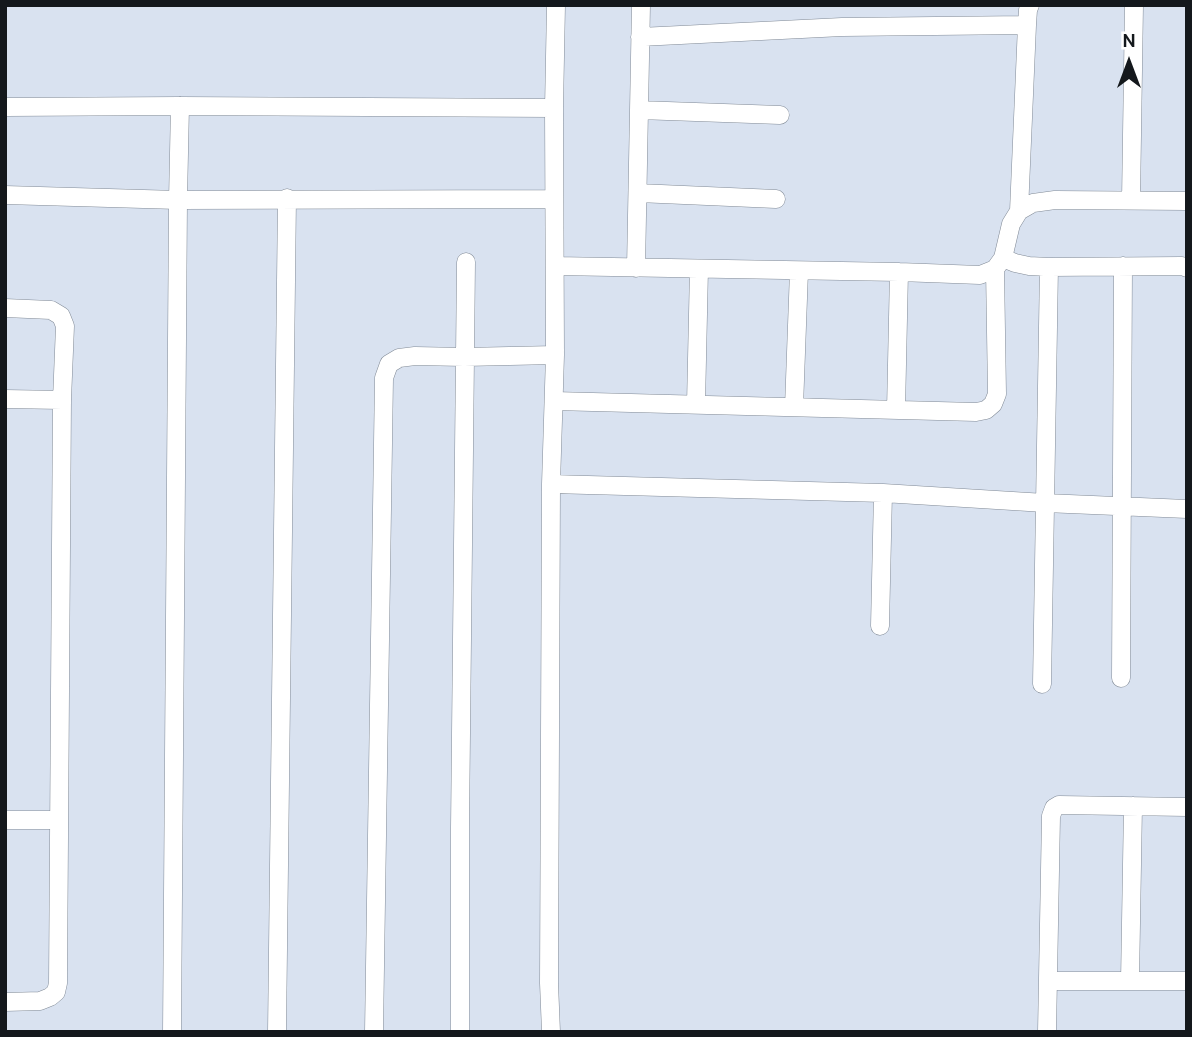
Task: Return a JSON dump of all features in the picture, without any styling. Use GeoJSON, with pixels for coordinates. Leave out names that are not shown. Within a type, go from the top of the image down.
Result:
{"type":"FeatureCollection","features":[{"type":"Feature","properties":{"kind":"street"},"geometry":{"type":"LineString","coordinates":[[551,1032],[551,484],[555,355],[553,199],[556,5]]}},
{"type":"Feature","properties":{"kind":"street"},"geometry":{"type":"LineString","coordinates":[[636,268],[641,5]]}},
{"type":"Feature","properties":{"kind":"street"},"geometry":{"type":"LineString","coordinates":[[554,401],[976,412],[986,410],[993,404],[997,394],[999,263],[1011,225],[1019,211],[1030,5]]}},
{"type":"Feature","properties":{"kind":"street"},"geometry":{"type":"LineString","coordinates":[[1131,201],[1134,5]]}},
{"type":"Feature","properties":{"kind":"street"},"geometry":{"type":"LineString","coordinates":[[640,37],[842,27],[1027,25]]}},
{"type":"Feature","properties":{"kind":"street"},"geometry":{"type":"LineString","coordinates":[[172,1032],[180,106]]}},
{"type":"Feature","properties":{"kind":"street"},"geometry":{"type":"LineString","coordinates":[[5,107],[554,108]]}},
{"type":"Feature","properties":{"kind":"street"},"geometry":{"type":"LineString","coordinates":[[639,110],[780,115]]}},
{"type":"Feature","properties":{"kind":"street"},"geometry":{"type":"LineString","coordinates":[[638,193],[776,199]]}},
{"type":"Feature","properties":{"kind":"street"},"geometry":{"type":"LineString","coordinates":[[5,195],[178,200],[553,199]]}},
{"type":"Feature","properties":{"kind":"street"},"geometry":{"type":"LineString","coordinates":[[277,1032],[287,198]]}},
{"type":"Feature","properties":{"kind":"street"},"geometry":{"type":"LineString","coordinates":[[1019,211],[1033,203],[1055,201],[1187,201]]}},
{"type":"Feature","properties":{"kind":"street"},"geometry":{"type":"LineString","coordinates":[[460,1032],[466,262]]}},
{"type":"Feature","properties":{"kind":"street"},"geometry":{"type":"LineString","coordinates":[[555,267],[981,275],[999,263],[1049,267],[1187,268]]}},
{"type":"Feature","properties":{"kind":"street"},"geometry":{"type":"LineString","coordinates":[[1121,678],[1124,266]]}},
{"type":"Feature","properties":{"kind":"street"},"geometry":{"type":"LineString","coordinates":[[1042,684],[1049,267]]}},
{"type":"Feature","properties":{"kind":"street"},"geometry":{"type":"LineString","coordinates":[[696,404],[699,269]]}},
{"type":"Feature","properties":{"kind":"street"},"geometry":{"type":"LineString","coordinates":[[794,407],[799,271]]}},
{"type":"Feature","properties":{"kind":"street"},"geometry":{"type":"LineString","coordinates":[[896,410],[899,272]]}},
{"type":"Feature","properties":{"kind":"street"},"geometry":{"type":"LineString","coordinates":[[5,307],[51,310],[61,316],[65,326],[62,400],[58,983],[56,992],[40,1001],[5,1002]]}},
{"type":"Feature","properties":{"kind":"street"},"geometry":{"type":"LineString","coordinates":[[374,1032],[384,378],[389,364],[400,358],[555,355]]}},
{"type":"Feature","properties":{"kind":"street"},"geometry":{"type":"LineString","coordinates":[[5,399],[62,400]]}},
{"type":"Feature","properties":{"kind":"street"},"geometry":{"type":"LineString","coordinates":[[551,484],[883,493],[1187,509]]}},
{"type":"Feature","properties":{"kind":"street"},"geometry":{"type":"LineString","coordinates":[[880,626],[883,493]]}},
{"type":"Feature","properties":{"kind":"street"},"geometry":{"type":"LineString","coordinates":[[1047,1032],[1051,816],[1054,808],[1059,805],[1187,807]]}},
{"type":"Feature","properties":{"kind":"street"},"geometry":{"type":"LineString","coordinates":[[1130,981],[1133,806]]}},
{"type":"Feature","properties":{"kind":"street"},"geometry":{"type":"LineString","coordinates":[[5,820],[58,820]]}},
{"type":"Feature","properties":{"kind":"street"},"geometry":{"type":"LineString","coordinates":[[1048,981],[1187,981]]}}]}
